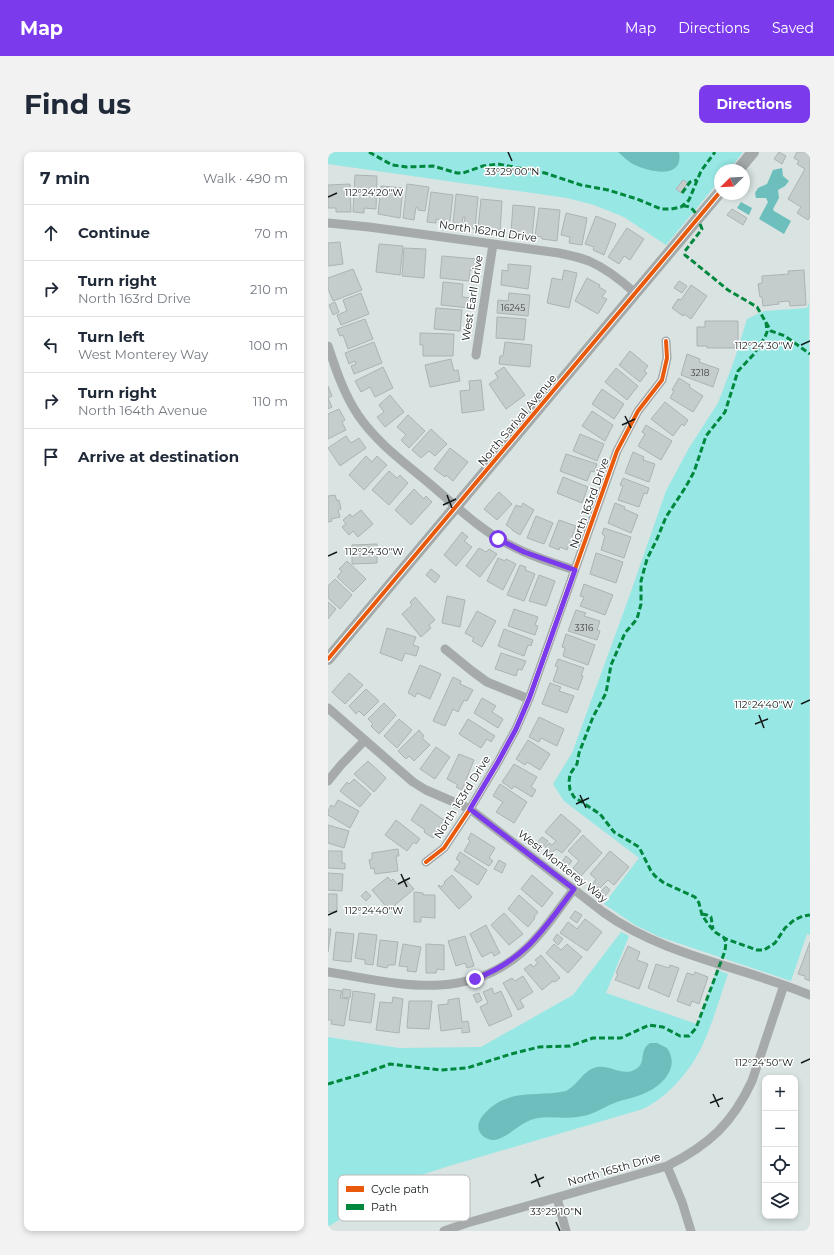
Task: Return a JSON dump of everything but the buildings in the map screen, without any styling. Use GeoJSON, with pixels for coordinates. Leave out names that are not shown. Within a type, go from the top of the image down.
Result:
{"type":"FeatureCollection","features":[{"type":"Feature","properties":{"kind":"street"},"geometry":{"type":"LineString","coordinates":[[743,164],[753,152]]}},
{"type":"Feature","properties":{"kind":"street","name":"North Sarival Avenue"},"geometry":{"type":"LineString","coordinates":[[328,658],[714,199]]}},
{"type":"Feature","properties":{"kind":"street","name":"North 162nd Drive"},"geometry":{"type":"LineString","coordinates":[[328,223],[369,227],[559,253],[589,261],[608,272],[635,293]]}},
{"type":"Feature","properties":{"kind":"street","name":"West Earll Drive"},"geometry":{"type":"LineString","coordinates":[[476,355],[493,244]]}},
{"type":"Feature","properties":{"kind":"street","name":"North 163rd Drive"},"geometry":{"type":"LineString","coordinates":[[426,862],[444,848],[470,809],[516,729],[529,699],[617,451],[638,411],[662,380],[668,358],[666,341]]}},
{"type":"Feature","properties":{"kind":"street"},"geometry":{"type":"LineString","coordinates":[[328,346],[340,381],[348,398],[367,428],[381,443],[498,539],[512,547],[575,570]]}},
{"type":"Feature","properties":{"kind":"street"},"geometry":{"type":"LineString","coordinates":[[445,649],[487,682],[529,699]]}},
{"type":"Feature","properties":{"kind":"street","name":"West Monterey Way"},"geometry":{"type":"LineString","coordinates":[[328,708],[413,782],[426,790],[470,809],[613,919],[646,938],[810,995]]}},
{"type":"Feature","properties":{"kind":"street"},"geometry":{"type":"LineString","coordinates":[[328,781],[365,740]]}},
{"type":"Feature","properties":{"kind":"street"},"geometry":{"type":"LineString","coordinates":[[328,972],[422,986],[452,985],[475,979],[502,967],[522,953],[539,934],[574,889]]}},
{"type":"Feature","properties":{"kind":"street","name":"North 165th Drive"},"geometry":{"type":"LineString","coordinates":[[444,1231],[667,1166],[689,1155],[713,1137],[729,1120],[740,1103],[752,1080],[784,985]]}},
{"type":"Feature","properties":{"kind":"street"},"geometry":{"type":"LineString","coordinates":[[667,1166],[680,1196],[691,1231]]}},
{"type":"Feature","properties":{"kind":"street"},"geometry":{"type":"LineString","coordinates":[[557,1198],[566,1231]]}},
{"type":"Feature","properties":{"kind":"shaded area"},"geometry":{"type":"Polygon","coordinates":[[[328,152],[743,152],[734,164],[714,164],[714,187],[666,245],[624,217],[594,205],[567,198],[328,164],[328,152]]]}},
{"type":"Feature","properties":{"kind":"shaded area"},"geometry":{"type":"Polygon","coordinates":[[[618,152],[679,152],[679,161],[676,167],[671,170],[664,172],[649,170],[632,164],[618,152]]]}},
{"type":"Feature","properties":{"kind":"shaded area"},"geometry":{"type":"Polygon","coordinates":[[[782,168],[783,176],[789,181],[785,186],[778,190],[779,198],[773,209],[791,221],[784,234],[759,219],[768,202],[766,198],[756,198],[755,193],[758,188],[767,184],[773,170],[782,168]]]}},
{"type":"Feature","properties":{"kind":"shaded area"},"geometry":{"type":"Polygon","coordinates":[[[741,202],[752,208],[749,215],[737,208],[741,202]]]}},
{"type":"Feature","properties":{"kind":"shaded area"},"geometry":{"type":"Polygon","coordinates":[[[809,303],[810,935],[807,934],[791,981],[660,937],[635,925],[604,904],[639,858],[564,801],[553,784],[572,753],[666,491],[689,448],[718,403],[735,358],[747,319],[764,311],[807,308],[809,303]]]}},
{"type":"Feature","properties":{"kind":"shaded area"},"geometry":{"type":"Polygon","coordinates":[[[621,932],[629,936],[606,993],[697,1024],[717,970],[728,974],[710,1027],[698,1053],[686,1072],[670,1090],[652,1104],[643,1109],[421,1175],[338,1175],[338,1220],[328,1227],[328,1037],[399,1048],[481,1047],[573,995],[621,932]]]}},
{"type":"Feature","properties":{"kind":"shaded area"},"geometry":{"type":"Polygon","coordinates":[[[650,1043],[657,1043],[667,1048],[671,1055],[672,1063],[667,1076],[650,1091],[620,1101],[587,1115],[571,1118],[547,1117],[534,1119],[524,1123],[499,1139],[489,1139],[481,1134],[479,1124],[481,1119],[484,1114],[498,1102],[511,1097],[566,1091],[584,1074],[597,1067],[626,1072],[631,1071],[636,1069],[641,1064],[644,1050],[650,1043]]]}},
{"type":"Feature","properties":{"kind":"marked path"},"geometry":{"type":"LineString","coordinates":[[369,152],[392,165],[407,167],[433,166],[457,173],[463,173],[483,166],[498,164],[545,173],[581,185],[608,190],[637,199],[661,209],[681,207],[689,200],[701,171],[715,152]]}},
{"type":"Feature","properties":{"kind":"marked path"},"geometry":{"type":"LineString","coordinates":[[682,193],[690,182],[697,180]]}},
{"type":"Feature","properties":{"kind":"marked path"},"geometry":{"type":"LineString","coordinates":[[683,206],[687,206],[694,210],[702,229],[685,251],[685,255],[728,290],[757,307],[771,331],[785,336],[810,354]]}},
{"type":"Feature","properties":{"kind":"marked path"},"geometry":{"type":"LineString","coordinates":[[766,322],[767,332],[765,337],[754,354],[738,371],[725,412],[706,436],[694,472],[666,517],[647,559],[641,581],[641,604],[637,619],[625,633],[611,665],[606,693],[593,717],[579,753],[577,764],[570,774],[569,782],[570,790],[574,797],[600,814],[614,832],[639,847],[655,876],[664,883],[695,897],[699,903],[702,915],[708,924],[715,932],[726,939],[757,950],[764,950],[775,943],[785,928],[794,920],[810,915]]}},
{"type":"Feature","properties":{"kind":"marked path"},"geometry":{"type":"LineString","coordinates":[[702,914],[711,917],[713,929]]}},
{"type":"Feature","properties":{"kind":"marked path"},"geometry":{"type":"LineString","coordinates":[[328,1084],[390,1064],[440,1070],[467,1068],[539,1047],[570,1046],[593,1038],[621,1038],[649,1025],[663,1027],[680,1036],[689,1036],[696,1028],[725,951],[726,942],[724,938]]}},
{"type":"Feature","properties":{"kind":"cycle path"},"geometry":{"type":"LineString","coordinates":[[328,659],[714,199]]}},
{"type":"Feature","properties":{"kind":"cycle path"},"geometry":{"type":"LineString","coordinates":[[426,862],[444,848],[470,809],[516,729],[529,699],[617,451],[638,411],[662,380],[667,358],[666,341]]}},
{"type":"Feature","properties":{"kind":"route"},"geometry":{"type":"LineString","coordinates":[[475,979],[502,967],[522,953],[539,934],[574,889],[470,809],[516,729],[529,699],[575,570],[524,552],[498,539]]}}]}
